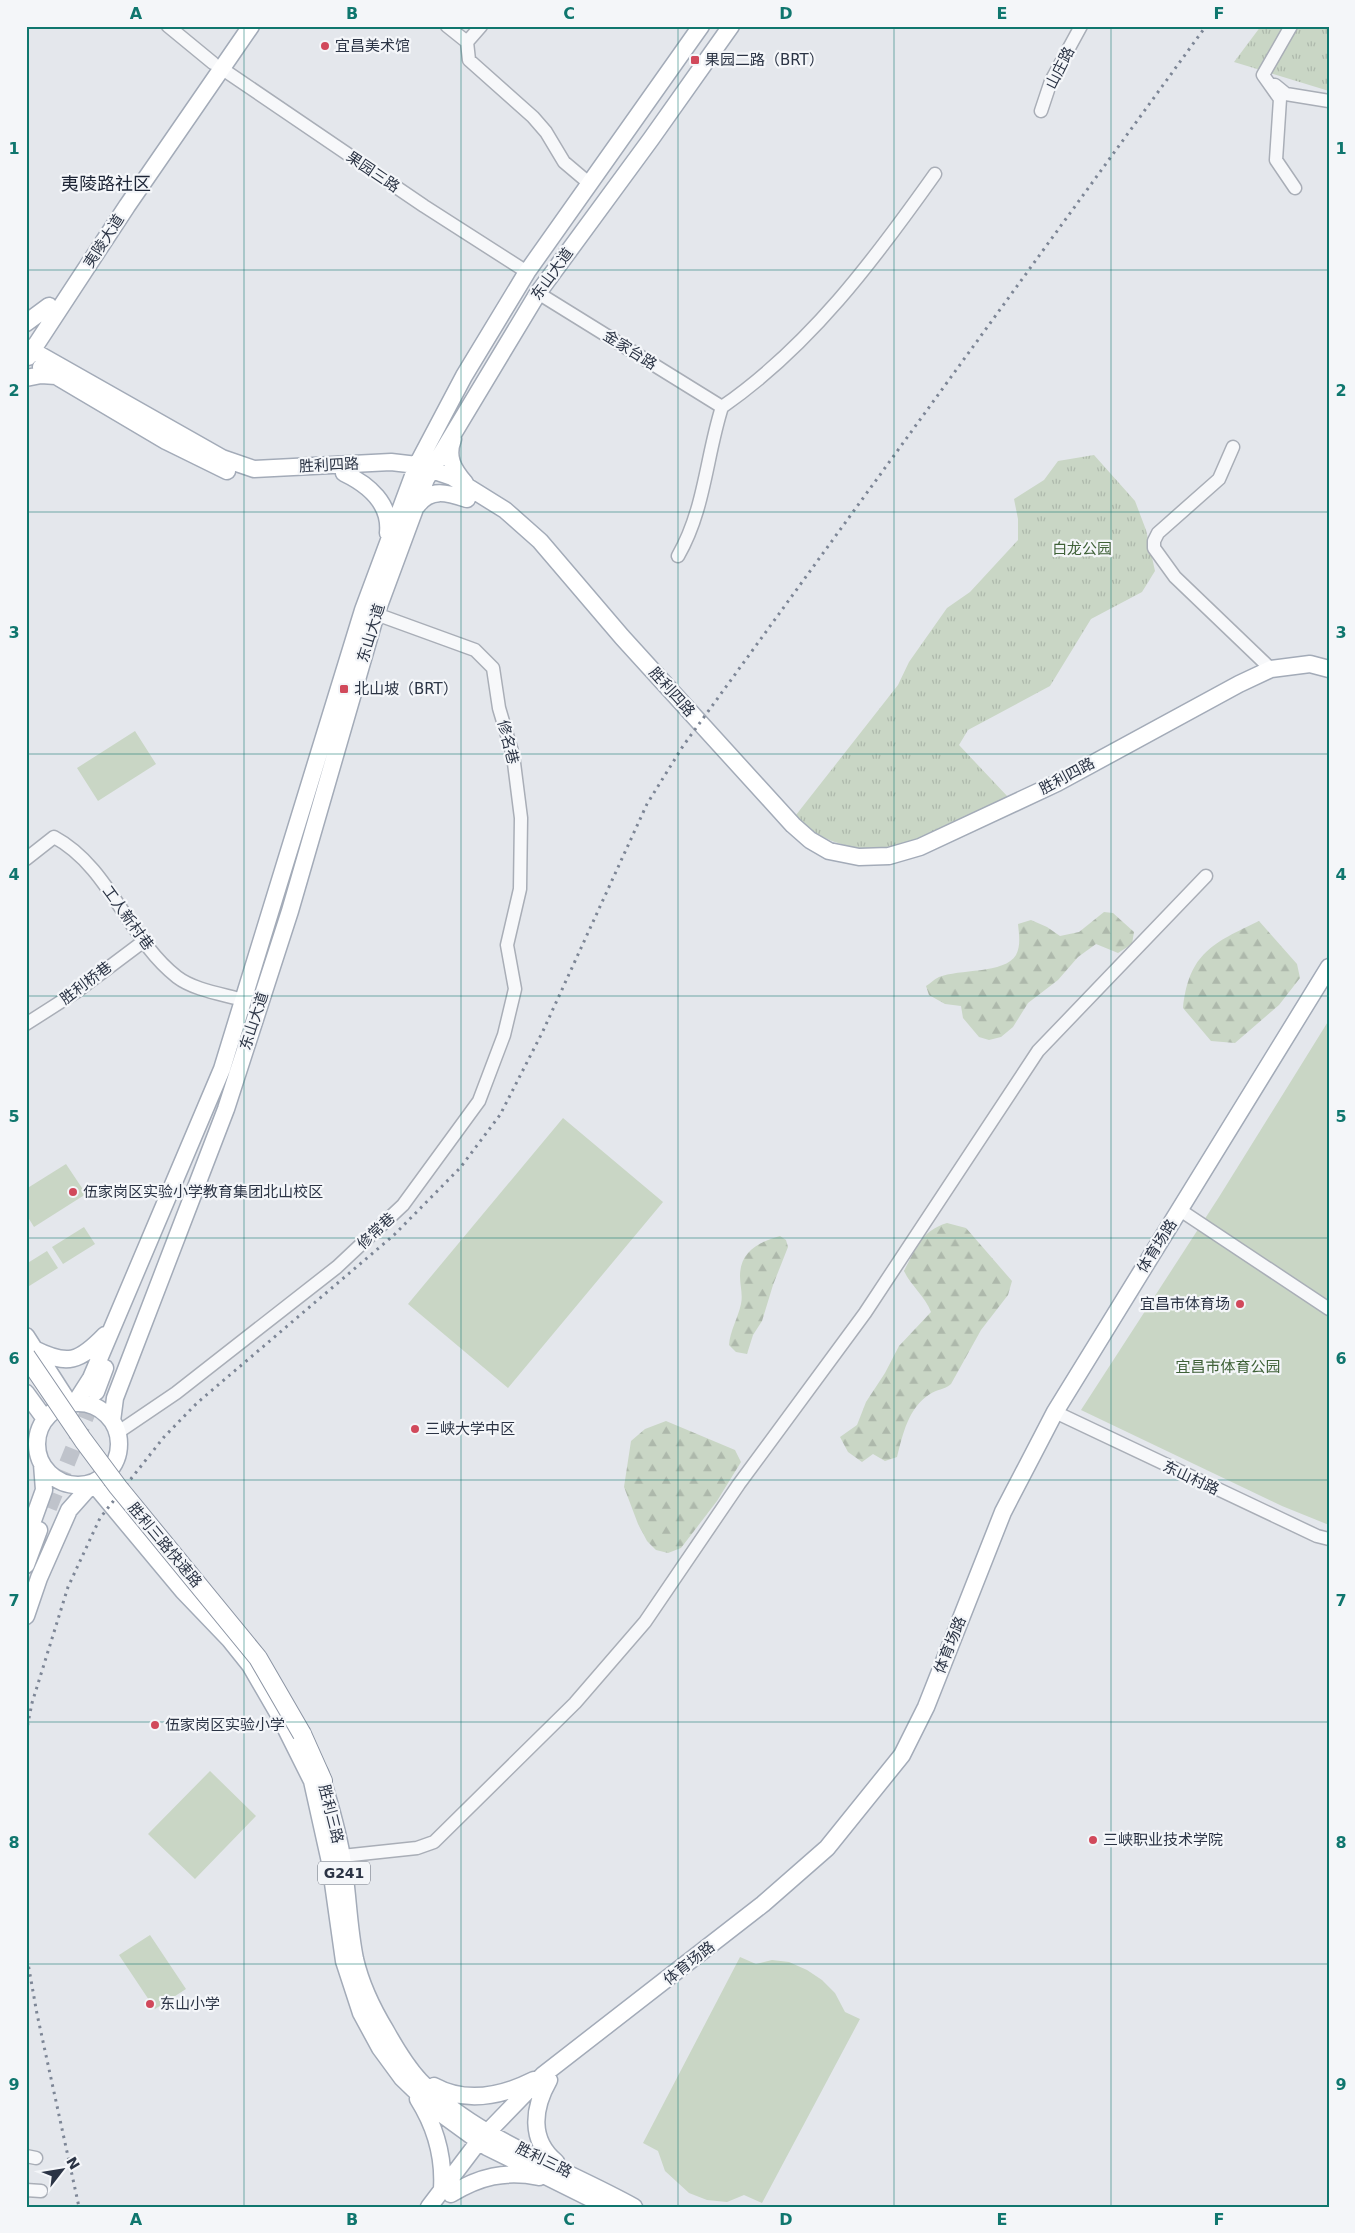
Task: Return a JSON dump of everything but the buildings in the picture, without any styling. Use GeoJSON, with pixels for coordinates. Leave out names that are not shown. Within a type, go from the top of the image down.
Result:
{"type":"FeatureCollection","features":[{"type":"Feature","properties":{"kind":"highway","name":"胜利三路快速路"},"geometry":{"type":"LineString","coordinates":[[29,1347],[83,1440],[118,1487],[258,1658],[299,1735]]}},
{"type":"Feature","properties":{"kind":"highway","name":"胜利三路快速路"},"geometry":{"type":"LineString","coordinates":[[26,1376],[111,1495],[254,1662],[299,1735]]}},
{"type":"Feature","properties":{"kind":"highway","name":"G241"},"geometry":{"type":"LineString","coordinates":[[299,1735],[317,1781]]}},
{"type":"Feature","properties":{"kind":"main road","name":"夷陵大道"},"geometry":{"type":"LineString","coordinates":[[27,352],[49,325],[217,65],[240,26]]}},
{"type":"Feature","properties":{"kind":"main road","name":"夷陵大道"},"geometry":{"type":"LineString","coordinates":[[27,352],[49,306],[217,65],[251,26]]}},
{"type":"Feature","properties":{"kind":"main road","name":"东山大道"},"geometry":{"type":"LineString","coordinates":[[72,1403],[91,1378],[229,1072],[243,1000],[304,796],[387,542],[422,472],[464,376],[527,272],[701,26]]}},
{"type":"Feature","properties":{"kind":"main road","name":"东山大道"},"geometry":{"type":"LineString","coordinates":[[115,1427],[115,1398],[229,1072],[290,911],[376,614],[414,510],[422,472],[473,398],[538,293],[652,139],[730,26]]}},
{"type":"Feature","properties":{"kind":"main road"},"geometry":{"type":"LineString","coordinates":[[26,323],[49,306]]}},
{"type":"Feature","properties":{"kind":"main road"},"geometry":{"type":"LineString","coordinates":[[26,378],[59,371],[46,346],[46,334],[49,325]]}},
{"type":"Feature","properties":{"kind":"main road","name":"胜利四路"},"geometry":{"type":"LineString","coordinates":[[27,352],[222,458],[254,469],[349,468],[391,462],[422,472],[505,510],[540,541],[622,637],[780,812],[810,840],[829,851],[859,857],[889,856],[920,847],[1056,783],[1238,684],[1271,669],[1310,664],[1329,669]]}},
{"type":"Feature","properties":{"kind":"main road"},"geometry":{"type":"LineString","coordinates":[[349,468],[413,450],[426,434],[444,402],[464,376]]}},
{"type":"Feature","properties":{"kind":"main road"},"geometry":{"type":"LineString","coordinates":[[469,494],[450,461],[450,448],[473,398]]}},
{"type":"Feature","properties":{"kind":"main road"},"geometry":{"type":"LineString","coordinates":[[349,468],[381,502],[388,516],[387,542]]}},
{"type":"Feature","properties":{"kind":"main road"},"geometry":{"type":"LineString","coordinates":[[414,510],[420,502],[435,492],[469,494]]}},
{"type":"Feature","properties":{"kind":"main road","name":"胜利四路"},"geometry":{"type":"LineString","coordinates":[[469,494],[500,518],[536,551],[692,728],[775,817],[806,846],[821,855],[835,860],[867,864],[893,863],[915,858],[1059,788],[1269,677],[1294,671],[1311,671],[1329,677]]}},
{"type":"Feature","properties":{"kind":"main road","name":"体育场路"},"geometry":{"type":"LineString","coordinates":[[429,2207],[445,2197],[487,2139],[546,2078],[764,1904],[827,1848],[902,1755],[926,1707],[1003,1512],[1059,1415],[1329,967]]}},
{"type":"Feature","properties":{"kind":"main road","name":"体育场路"},"geometry":{"type":"LineString","coordinates":[[1059,1415],[1186,1214],[1267,1081],[1329,986]]}},
{"type":"Feature","properties":{"kind":"main road"},"geometry":{"type":"LineString","coordinates":[[100,1394],[146,1264],[179,1193],[222,1078],[229,1072]]}},
{"type":"Feature","properties":{"kind":"main road"},"geometry":{"type":"LineString","coordinates":[[29,1347],[55,1359],[70,1360],[83,1356],[112,1328]]}},
{"type":"Feature","properties":{"kind":"main road"},"geometry":{"type":"LineString","coordinates":[[29,1347],[72,1403]]}},
{"type":"Feature","properties":{"kind":"main road"},"geometry":{"type":"LineString","coordinates":[[26,1393],[45,1418]]}},
{"type":"Feature","properties":{"kind":"main road"},"geometry":{"type":"LineString","coordinates":[[26,1616],[39,1578],[69,1510],[93,1483],[111,1468],[116,1458],[119,1446],[115,1427],[96,1407],[72,1403],[56,1409],[45,1418],[37,1441],[42,1464],[44,1490],[27,1538]]}},
{"type":"Feature","properties":{"kind":"main road"},"geometry":{"type":"LineString","coordinates":[[42,1464],[53,1476],[68,1483],[93,1483]]}},
{"type":"Feature","properties":{"kind":"main road","name":"胜利三路"},"geometry":{"type":"LineString","coordinates":[[111,1468],[232,1613],[274,1670],[307,1732],[317,1781],[344,1962],[366,2022],[380,2048],[412,2080],[439,2098],[487,2139],[562,2176],[634,2207]]}},
{"type":"Feature","properties":{"kind":"main road","name":"胜利三路"},"geometry":{"type":"LineString","coordinates":[[93,1483],[250,1665],[317,1781],[342,1856],[355,1959],[362,1984],[372,2009],[403,2060],[412,2080]]}},
{"type":"Feature","properties":{"kind":"main road"},"geometry":{"type":"LineString","coordinates":[[26,1565],[53,1509],[26,1588]]}},
{"type":"Feature","properties":{"kind":"main road"},"geometry":{"type":"LineString","coordinates":[[412,2080],[468,2097],[504,2092],[546,2078]]}},
{"type":"Feature","properties":{"kind":"main road"},"geometry":{"type":"LineString","coordinates":[[546,2078],[535,2116],[536,2129],[540,2143],[562,2176]]}},
{"type":"Feature","properties":{"kind":"main road"},"geometry":{"type":"LineString","coordinates":[[412,2080],[434,2130],[444,2170],[445,2197],[470,2183],[491,2176],[520,2174],[562,2176]]}},
{"type":"Feature","properties":{"kind":"main road","name":"胜利三路"},"geometry":{"type":"LineString","coordinates":[[562,2176],[608,2207]]}},
{"type":"Feature","properties":{"kind":"street","name":"果园三路"},"geometry":{"type":"LineString","coordinates":[[168,26],[217,65],[416,200],[527,272]]}},
{"type":"Feature","properties":{"kind":"street"},"geometry":{"type":"LineString","coordinates":[[447,26],[467,42],[469,60],[546,132],[564,162],[590,184]]}},
{"type":"Feature","properties":{"kind":"street"},"geometry":{"type":"LineString","coordinates":[[467,42],[480,26]]}},
{"type":"Feature","properties":{"kind":"street","name":"山庄路"},"geometry":{"type":"LineString","coordinates":[[1040,111],[1051,81],[1081,26]]}},
{"type":"Feature","properties":{"kind":"street"},"geometry":{"type":"LineString","coordinates":[[1263,75],[1291,26]]}},
{"type":"Feature","properties":{"kind":"street"},"geometry":{"type":"LineString","coordinates":[[1263,75],[1286,94],[1329,100]]}},
{"type":"Feature","properties":{"kind":"street"},"geometry":{"type":"LineString","coordinates":[[1263,75],[1280,99],[1276,160],[1296,188]]}},
{"type":"Feature","properties":{"kind":"street"},"geometry":{"type":"LineString","coordinates":[[678,556],[690,535],[700,506],[722,407],[775,366],[829,312],[856,280],[935,174]]}},
{"type":"Feature","properties":{"kind":"street","name":"金家台路"},"geometry":{"type":"LineString","coordinates":[[538,293],[722,407]]}},
{"type":"Feature","properties":{"kind":"street"},"geometry":{"type":"LineString","coordinates":[[1233,447],[1219,479],[1158,533],[1154,541],[1154,548],[1175,577],[1271,669]]}},
{"type":"Feature","properties":{"kind":"street","name":"修名巷"},"geometry":{"type":"LineString","coordinates":[[376,614],[475,650],[493,668],[499,708],[513,755],[521,818],[520,889],[507,945]]}},
{"type":"Feature","properties":{"kind":"street","name":"工人新村巷"},"geometry":{"type":"LineString","coordinates":[[26,859],[54,837],[66,843],[111,893],[144,941],[178,978],[243,1000]]}},
{"type":"Feature","properties":{"kind":"street"},"geometry":{"type":"LineString","coordinates":[[342,1856],[417,1848],[434,1842],[576,1703],[645,1622],[740,1484],[859,1321],[1038,1052],[1206,876]]}},
{"type":"Feature","properties":{"kind":"street","name":"胜利桥巷"},"geometry":{"type":"LineString","coordinates":[[26,1024],[76,992],[144,941]]}},
{"type":"Feature","properties":{"kind":"street","name":"修常巷"},"geometry":{"type":"LineString","coordinates":[[115,1427],[176,1393],[337,1267],[403,1205],[480,1101],[504,1035],[515,989],[507,945]]}},
{"type":"Feature","properties":{"kind":"street"},"geometry":{"type":"LineString","coordinates":[[1186,1214],[1329,1309]]}},
{"type":"Feature","properties":{"kind":"street","name":"东山村路"},"geometry":{"type":"LineString","coordinates":[[1059,1415],[1274,1517],[1329,1539]]}},
{"type":"Feature","properties":{"kind":"street"},"geometry":{"type":"LineString","coordinates":[[26,2190],[41,2191]]}},
{"type":"Feature","properties":{"kind":"green space"},"geometry":{"type":"Polygon","coordinates":[[[1261,26],[1329,26],[1329,91],[1234,62],[1261,26]]]}},
{"type":"Feature","properties":{"kind":"green space","name":"白龙公园"},"geometry":{"type":"Polygon","coordinates":[[[1094,455],[1135,501],[1146,530],[1155,571],[1142,592],[1091,619],[1050,686],[968,730],[959,745],[1008,797],[935,833],[891,848],[871,849],[840,844],[821,836],[804,824],[796,815],[898,685],[909,662],[947,608],[970,592],[1018,540],[1018,519],[1014,499],[1044,480],[1058,461],[1094,455]]]}},
{"type":"Feature","properties":{"kind":"green space"},"geometry":{"type":"Polygon","coordinates":[[[135,731],[156,764],[98,801],[77,768],[135,731]]]}},
{"type":"Feature","properties":{"kind":"green space"},"geometry":{"type":"Polygon","coordinates":[[[1104,912],[1113,913],[1134,932],[1132,944],[1118,953],[1096,944],[1078,957],[1058,980],[1028,1003],[1013,1027],[1001,1037],[989,1040],[979,1037],[963,1018],[961,1006],[945,1004],[929,995],[926,986],[939,977],[992,968],[1010,961],[1016,955],[1019,947],[1018,924],[1031,920],[1047,927],[1060,936],[1079,932],[1104,912]]]}},
{"type":"Feature","properties":{"kind":"green space"},"geometry":{"type":"Polygon","coordinates":[[[1259,921],[1297,964],[1300,978],[1279,1005],[1235,1043],[1211,1041],[1183,1008],[1191,974],[1206,952],[1216,944],[1259,921]]]}},
{"type":"Feature","properties":{"kind":"green space","name":"宜昌市体育场"},"geometry":{"type":"Polygon","coordinates":[[[1329,1020],[1329,1525],[1282,1506],[1081,1410],[1219,1197],[1329,1020]]]}},
{"type":"Feature","properties":{"kind":"green space"},"geometry":{"type":"Polygon","coordinates":[[[563,1118],[663,1202],[508,1388],[408,1304],[563,1118]]]}},
{"type":"Feature","properties":{"kind":"green space"},"geometry":{"type":"Polygon","coordinates":[[[66,1164],[86,1194],[34,1227],[26,1214],[26,1189],[66,1164]]]}},
{"type":"Feature","properties":{"kind":"green space"},"geometry":{"type":"Polygon","coordinates":[[[947,1223],[966,1228],[1012,1281],[1008,1295],[981,1330],[951,1384],[930,1394],[911,1414],[897,1457],[885,1461],[873,1454],[862,1462],[848,1452],[840,1437],[857,1425],[866,1402],[885,1373],[899,1346],[931,1312],[904,1271],[920,1241],[938,1226],[947,1223]]]}},
{"type":"Feature","properties":{"kind":"green space"},"geometry":{"type":"Polygon","coordinates":[[[84,1227],[95,1244],[63,1264],[52,1247],[84,1227]]]}},
{"type":"Feature","properties":{"kind":"green space"},"geometry":{"type":"Polygon","coordinates":[[[780,1236],[786,1240],[788,1247],[773,1285],[762,1321],[753,1335],[747,1354],[736,1352],[729,1345],[741,1304],[740,1276],[743,1260],[758,1245],[780,1236]]]}},
{"type":"Feature","properties":{"kind":"green space"},"geometry":{"type":"Polygon","coordinates":[[[47,1251],[58,1268],[26,1288],[26,1264],[47,1251]]]}},
{"type":"Feature","properties":{"kind":"green space"},"geometry":{"type":"Polygon","coordinates":[[[666,1421],[735,1450],[741,1462],[717,1501],[681,1548],[668,1553],[656,1550],[647,1541],[638,1524],[624,1487],[631,1441],[645,1429],[666,1421]]]}},
{"type":"Feature","properties":{"kind":"green space"},"geometry":{"type":"Polygon","coordinates":[[[210,1771],[256,1816],[195,1879],[148,1834],[210,1771]]]}},
{"type":"Feature","properties":{"kind":"green space"},"geometry":{"type":"Polygon","coordinates":[[[150,1935],[186,1989],[155,2009],[119,1955],[150,1935]]]}},
{"type":"Feature","properties":{"kind":"green space"},"geometry":{"type":"Polygon","coordinates":[[[740,1957],[756,1964],[772,1960],[789,1962],[807,1970],[822,1980],[835,1993],[845,2012],[860,2019],[762,2203],[744,2195],[727,2202],[707,2200],[689,2193],[665,2171],[658,2151],[643,2143],[740,1957]]]}},
{"type":"Feature","properties":{"kind":"tunnel"},"geometry":{"type":"LineString","coordinates":[[49,1508],[96,1392]]}},
{"type":"Feature","properties":{"kind":"railway"},"geometry":{"type":"LineString","coordinates":[[26,1733],[32,1703],[68,1587],[100,1518],[164,1437],[197,1403],[394,1235],[460,1168],[500,1115],[543,1031],[647,804],[683,746],[1206,26]]}},
{"type":"Feature","properties":{"kind":"railway"},"geometry":{"type":"LineString","coordinates":[[26,1952],[37,2014],[79,2207]]}},
{"type":"Feature","properties":{"kind":"place","name":"宜昌美术馆"},"geometry":{"type":"Point","coordinates":[325,46]}},
{"type":"Feature","properties":{"kind":"place","name":"果园二路（BRT）"},"geometry":{"type":"Point","coordinates":[695,60]}},
{"type":"Feature","properties":{"kind":"place","name":"北山坡（BRT）"},"geometry":{"type":"Point","coordinates":[344,689]}},
{"type":"Feature","properties":{"kind":"place","name":"伍家岗区实验小学教育集团北山校区"},"geometry":{"type":"Point","coordinates":[73,1192]}},
{"type":"Feature","properties":{"kind":"place","name":"宜昌市体育场"},"geometry":{"type":"Point","coordinates":[1240,1304]}},
{"type":"Feature","properties":{"kind":"place","name":"三峡大学中区"},"geometry":{"type":"Point","coordinates":[415,1429]}},
{"type":"Feature","properties":{"kind":"place","name":"伍家岗区实验小学"},"geometry":{"type":"Point","coordinates":[155,1725]}},
{"type":"Feature","properties":{"kind":"place","name":"三峡职业技术学院"},"geometry":{"type":"Point","coordinates":[1093,1840]}},
{"type":"Feature","properties":{"kind":"place","name":"东山小学"},"geometry":{"type":"Point","coordinates":[150,2004]}},
{"type":"Feature","properties":{"kind":"district","name":"夷陵路社区"},"geometry":{"type":"Point","coordinates":[106,183]}},
{"type":"Feature","properties":{"kind":"park label","name":"宜昌市体育公园"},"geometry":{"type":"Point","coordinates":[1228,1367]}}]}
